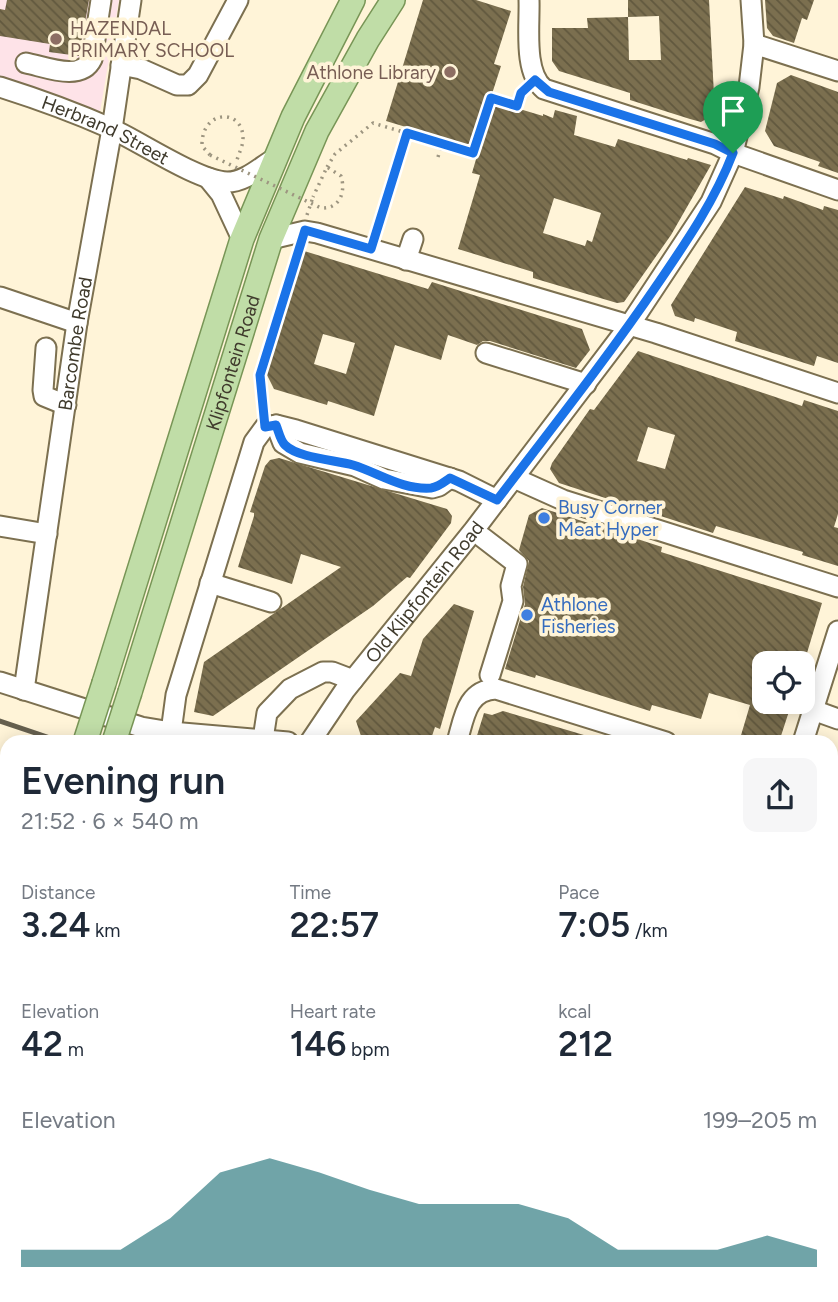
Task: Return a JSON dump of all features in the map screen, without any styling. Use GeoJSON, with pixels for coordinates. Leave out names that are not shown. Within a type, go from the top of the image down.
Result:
{"type":"FeatureCollection","features":[{"type":"Feature","properties":{"kind":"main road","name":"Klipfontein Road"},"geometry":{"type":"LineString","coordinates":[[87,735],[242,239],[292,117],[353,0]]}},
{"type":"Feature","properties":{"kind":"main road","name":"Klipfontein Road"},"geometry":{"type":"LineString","coordinates":[[116,735],[271,239],[317,131],[393,0]]}},
{"type":"Feature","properties":{"kind":"street"},"geometry":{"type":"LineString","coordinates":[[29,96],[32,64],[75,72],[88,67],[92,59],[102,0]]}},
{"type":"Feature","properties":{"kind":"street","name":"Barcombe Road"},"geometry":{"type":"LineString","coordinates":[[24,690],[77,323],[112,129],[131,0]]}},
{"type":"Feature","properties":{"kind":"street"},"geometry":{"type":"LineString","coordinates":[[121,65],[156,75],[181,86],[192,82],[238,0]]}},
{"type":"Feature","properties":{"kind":"street"},"geometry":{"type":"LineString","coordinates":[[529,0],[530,68],[535,80],[549,92],[715,144],[733,153],[838,190]]}},
{"type":"Feature","properties":{"kind":"street","name":"Old Klipfontein Road"},"geometry":{"type":"LineString","coordinates":[[315,735],[353,680],[586,384],[629,326],[711,202],[733,153],[750,86],[754,44],[751,0]]}},
{"type":"Feature","properties":{"kind":"street"},"geometry":{"type":"LineString","coordinates":[[754,44],[838,71]]}},
{"type":"Feature","properties":{"kind":"street","name":"Herbrand Street"},"geometry":{"type":"LineString","coordinates":[[0,87],[112,129],[208,178],[227,182],[244,179],[274,159]]}},
{"type":"Feature","properties":{"kind":"street","name":"Herbrand Street"},"geometry":{"type":"LineString","coordinates":[[208,178],[221,194],[242,239]]}},
{"type":"Feature","properties":{"kind":"street"},"geometry":{"type":"LineString","coordinates":[[271,239],[305,230],[629,326],[838,393]]}},
{"type":"Feature","properties":{"kind":"street"},"geometry":{"type":"LineString","coordinates":[[406,260],[413,239]]}},
{"type":"Feature","properties":{"kind":"street"},"geometry":{"type":"LineString","coordinates":[[0,298],[77,323]]}},
{"type":"Feature","properties":{"kind":"street"},"geometry":{"type":"LineString","coordinates":[[46,348],[44,396],[65,405]]}},
{"type":"Feature","properties":{"kind":"street"},"geometry":{"type":"LineString","coordinates":[[486,353],[586,384]]}},
{"type":"Feature","properties":{"kind":"street"},"geometry":{"type":"LineString","coordinates":[[173,735],[176,695],[254,442],[271,426],[357,458],[450,478],[497,500]]}},
{"type":"Feature","properties":{"kind":"street"},"geometry":{"type":"LineString","coordinates":[[513,478],[563,499],[838,587]]}},
{"type":"Feature","properties":{"kind":"street"},"geometry":{"type":"LineString","coordinates":[[0,526],[47,534]]}},
{"type":"Feature","properties":{"kind":"street"},"geometry":{"type":"LineString","coordinates":[[459,735],[469,704],[488,683],[513,601],[511,586],[517,564],[482,537]]}},
{"type":"Feature","properties":{"kind":"street"},"geometry":{"type":"LineString","coordinates":[[210,583],[271,601]]}},
{"type":"Feature","properties":{"kind":"street"},"geometry":{"type":"LineString","coordinates":[[815,704],[838,631]]}},
{"type":"Feature","properties":{"kind":"street"},"geometry":{"type":"LineString","coordinates":[[263,735],[267,713],[290,689],[323,672],[332,672],[353,680]]}},
{"type":"Feature","properties":{"kind":"street"},"geometry":{"type":"LineString","coordinates":[[0,682],[167,735]]}},
{"type":"Feature","properties":{"kind":"street"},"geometry":{"type":"LineString","coordinates":[[488,683],[496,689],[644,735]]}},
{"type":"Feature","properties":{"kind":"street"},"geometry":{"type":"LineString","coordinates":[[815,711],[838,719]]}},
{"type":"Feature","properties":{"kind":"street"},"geometry":{"type":"LineString","coordinates":[[805,735],[812,714]]}},
{"type":"Feature","properties":{"kind":"path"},"geometry":{"type":"LineString","coordinates":[[313,197],[335,154],[373,123],[473,153],[491,98],[517,106],[521,93],[535,80]]}},
{"type":"Feature","properties":{"kind":"path"},"geometry":{"type":"LineString","coordinates":[[241,149],[243,135],[236,121],[228,117],[218,117],[205,127],[202,146],[210,155],[321,208],[334,205],[343,194],[341,176],[327,167]]}},
{"type":"Feature","properties":{"kind":"path"},"geometry":{"type":"LineString","coordinates":[[371,249],[407,133]]}},
{"type":"Feature","properties":{"kind":"path"},"geometry":{"type":"LineString","coordinates":[[438,158],[442,144]]}},
{"type":"Feature","properties":{"kind":"path"},"geometry":{"type":"LineString","coordinates":[[271,426],[260,375],[305,230]]}},
{"type":"Feature","properties":{"kind":"shaded area","name":"HAZENDAL PRIMARY SCHOOL"},"geometry":{"type":"Polygon","coordinates":[[[0,0],[119,0],[100,112],[0,78],[0,0]]]}},
{"type":"Feature","properties":{"kind":"building"},"geometry":{"type":"Polygon","coordinates":[[[7,0],[89,0],[79,56],[49,52],[50,44],[0,36],[0,9],[5,10],[7,0]]]}},
{"type":"Feature","properties":{"kind":"building"},"geometry":{"type":"Polygon","coordinates":[[[423,0],[476,0],[511,11],[494,64],[501,66],[490,100],[553,118],[555,110],[577,116],[574,135],[615,147],[618,139],[711,165],[671,235],[624,302],[617,303],[533,278],[533,272],[458,249],[480,175],[472,173],[479,149],[386,121],[423,0]],[[554,198],[543,233],[585,246],[587,240],[592,242],[601,213],[554,198]]]}},
{"type":"Feature","properties":{"kind":"building"},"geometry":{"type":"Polygon","coordinates":[[[628,0],[709,0],[715,114],[701,122],[630,100],[630,93],[559,71],[552,61],[552,28],[588,28],[587,18],[628,17],[628,0]],[[659,16],[628,17],[629,60],[661,60],[659,16]]]}},
{"type":"Feature","properties":{"kind":"building"},"geometry":{"type":"Polygon","coordinates":[[[765,0],[814,0],[807,20],[802,18],[794,43],[773,36],[767,28],[765,0]]]}},
{"type":"Feature","properties":{"kind":"building"},"geometry":{"type":"Polygon","coordinates":[[[791,75],[838,92],[838,173],[818,166],[820,162],[774,146],[765,131],[777,83],[791,75]]]}},
{"type":"Feature","properties":{"kind":"building"},"geometry":{"type":"Polygon","coordinates":[[[745,187],[783,199],[784,196],[823,210],[824,206],[838,210],[838,363],[817,356],[814,366],[735,341],[737,332],[695,318],[694,322],[675,316],[671,305],[745,187]]]}},
{"type":"Feature","properties":{"kind":"building"},"geometry":{"type":"Polygon","coordinates":[[[301,250],[428,289],[432,282],[582,329],[590,350],[576,368],[490,341],[477,345],[448,335],[441,360],[395,345],[374,416],[328,401],[327,405],[274,389],[265,371],[287,305],[284,305],[301,250]],[[323,334],[314,364],[346,374],[355,343],[323,334]]]}},
{"type":"Feature","properties":{"kind":"building"},"geometry":{"type":"Polygon","coordinates":[[[638,351],[802,406],[804,400],[838,411],[838,514],[834,527],[838,528],[838,566],[802,555],[803,552],[716,526],[713,533],[559,483],[550,469],[552,463],[590,409],[594,410],[638,351]],[[648,427],[637,461],[665,469],[675,435],[648,427]]]}},
{"type":"Feature","properties":{"kind":"building"},"geometry":{"type":"Polygon","coordinates":[[[279,458],[447,509],[452,516],[451,523],[410,578],[407,577],[373,606],[213,716],[194,712],[204,662],[341,567],[301,554],[292,584],[238,567],[254,516],[254,513],[250,512],[265,466],[270,460],[279,458]]]}},
{"type":"Feature","properties":{"kind":"building"},"geometry":{"type":"Polygon","coordinates":[[[542,508],[662,547],[661,552],[822,603],[808,651],[752,651],[752,714],[788,714],[781,735],[741,735],[750,705],[709,693],[701,719],[652,705],[650,711],[536,675],[535,678],[505,669],[525,604],[523,587],[529,561],[519,550],[529,515],[542,508]]]}},
{"type":"Feature","properties":{"kind":"building"},"geometry":{"type":"Polygon","coordinates":[[[454,604],[474,611],[440,729],[435,727],[432,735],[361,735],[356,721],[400,673],[411,676],[423,639],[454,604]]]}},
{"type":"Feature","properties":{"kind":"building"},"geometry":{"type":"Polygon","coordinates":[[[503,711],[584,735],[477,735],[484,713],[492,715],[503,711]]]}},
{"type":"Feature","properties":{"kind":"railway"},"geometry":{"type":"LineString","coordinates":[[0,721],[41,735]]}},
{"type":"Feature","properties":{"kind":"place","name":"HAZENDAL PRIMARY SCHOOL"},"geometry":{"type":"Point","coordinates":[56,39]}},
{"type":"Feature","properties":{"kind":"place","name":"Athlone Library"},"geometry":{"type":"Point","coordinates":[450,72]}},
{"type":"Feature","properties":{"kind":"place","name":"Busy Corner Meat Hyper"},"geometry":{"type":"Point","coordinates":[544,518]}},
{"type":"Feature","properties":{"kind":"place","name":"Athlone Fisheries"},"geometry":{"type":"Point","coordinates":[527,615]}},
{"type":"Feature","properties":{"kind":"route"},"geometry":{"type":"LineString","coordinates":[[535,80],[549,92],[715,144],[733,153],[725,176],[691,235],[629,326],[497,500],[450,478],[432,488],[410,486],[384,479],[355,466],[300,453],[283,443],[276,425],[265,427],[260,375],[305,230],[371,249],[407,133],[473,153],[491,98],[517,106],[521,93],[535,80]]}}]}
